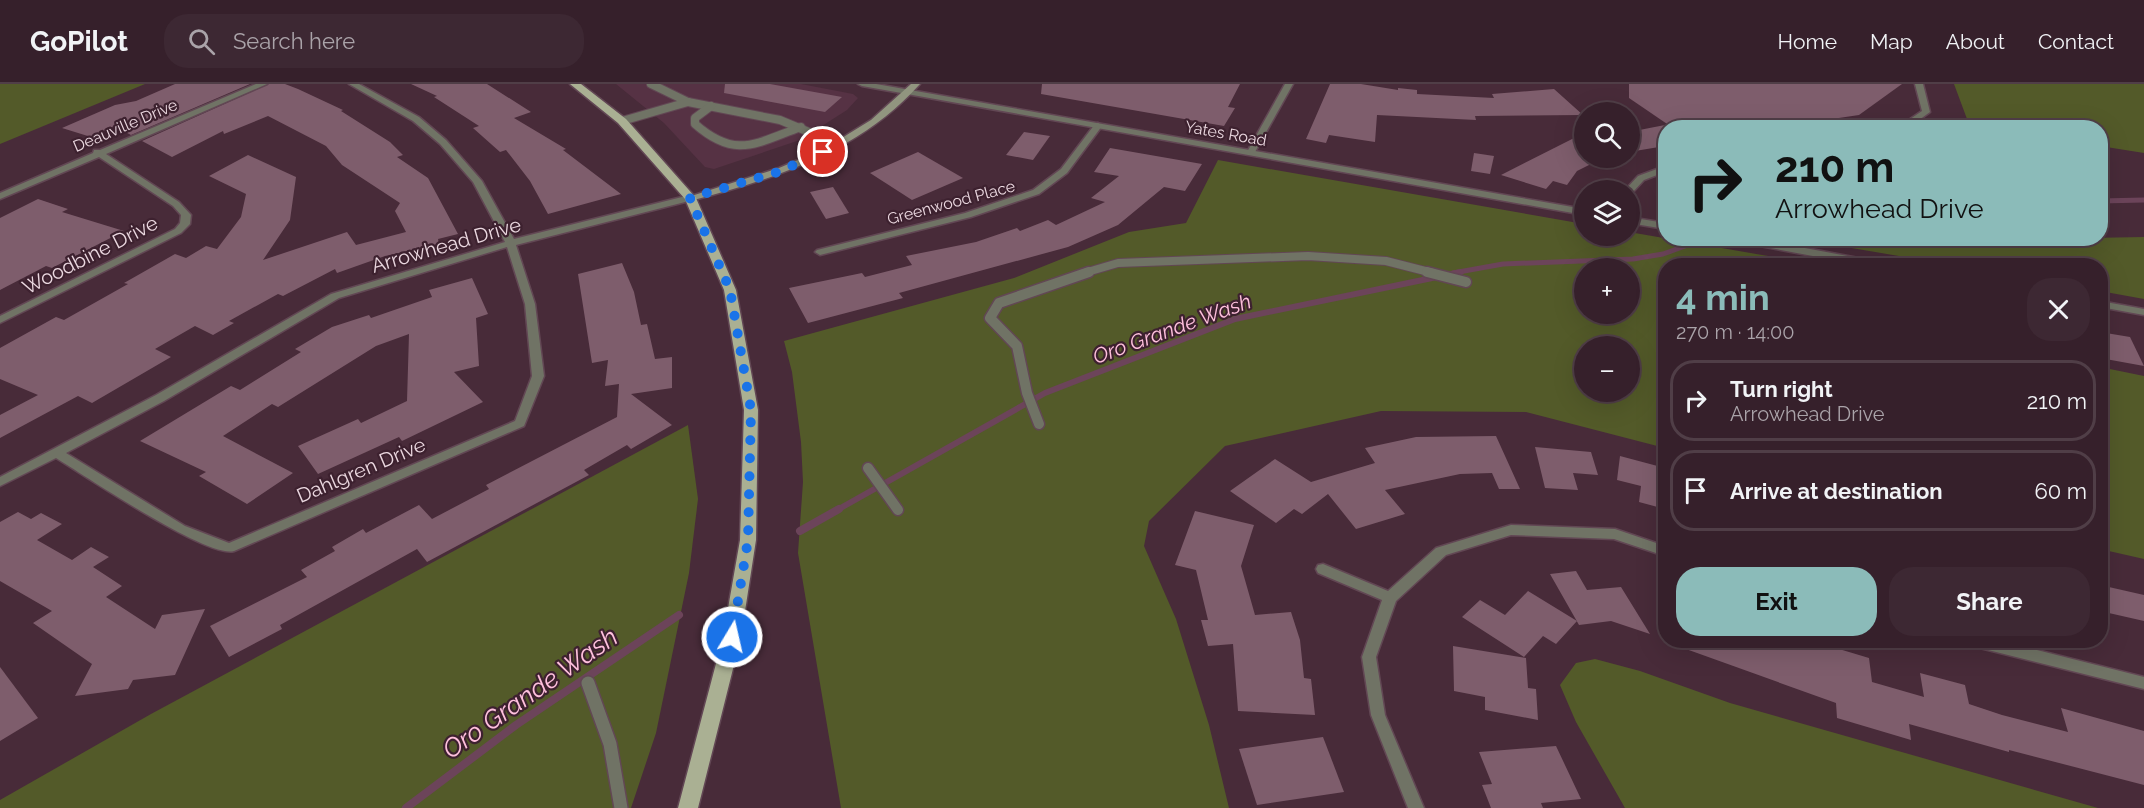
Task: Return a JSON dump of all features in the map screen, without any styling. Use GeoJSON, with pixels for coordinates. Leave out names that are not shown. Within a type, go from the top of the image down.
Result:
{"type":"FeatureCollection","features":[{"type":"Feature","properties":{"kind":"main road"},"geometry":{"type":"LineString","coordinates":[[574,84],[622,121],[690,198],[730,290],[751,410],[748,540],[732,637],[688,808]]}},
{"type":"Feature","properties":{"kind":"main road","name":"Arrowhead Drive"},"geometry":{"type":"LineString","coordinates":[[690,198],[778,172],[840,145],[869,126],[916,84]]}},
{"type":"Feature","properties":{"kind":"street","name":"Deauville Drive"},"geometry":{"type":"LineString","coordinates":[[0,196],[263,84]]}},
{"type":"Feature","properties":{"kind":"street","name":"Dahlgren Drive"},"geometry":{"type":"LineString","coordinates":[[56,452],[180,529],[229,548],[520,423],[538,376],[530,304],[511,243],[477,181],[443,142],[416,119],[353,84]]}},
{"type":"Feature","properties":{"kind":"street","name":"Yates Road"},"geometry":{"type":"LineString","coordinates":[[862,84],[1574,210]]}},
{"type":"Feature","properties":{"kind":"street"},"geometry":{"type":"LineString","coordinates":[[1251,153],[1289,84]]}},
{"type":"Feature","properties":{"kind":"street"},"geometry":{"type":"LineString","coordinates":[[1914,120],[1926,112],[1919,84]]}},
{"type":"Feature","properties":{"kind":"street","name":"Greenwood Place"},"geometry":{"type":"LineString","coordinates":[[820,252],[969,215],[1036,192],[1064,171],[1098,126]]}},
{"type":"Feature","properties":{"kind":"street","name":"Woodbine Drive"},"geometry":{"type":"LineString","coordinates":[[0,320],[178,231],[185,224],[186,215],[176,204],[97,153]]}},
{"type":"Feature","properties":{"kind":"street"},"geometry":{"type":"LineString","coordinates":[[1639,180],[1658,172]]}},
{"type":"Feature","properties":{"kind":"street","name":"Arrowhead Drive"},"geometry":{"type":"LineString","coordinates":[[0,482],[160,398],[335,296],[511,243],[690,198]]}},
{"type":"Feature","properties":{"kind":"street"},"geometry":{"type":"LineString","coordinates":[[1640,222],[1658,225]]}},
{"type":"Feature","properties":{"kind":"street"},"geometry":{"type":"LineString","coordinates":[[1776,246],[1842,258]]}},
{"type":"Feature","properties":{"kind":"street"},"geometry":{"type":"LineString","coordinates":[[2108,305],[2144,312]]}},
{"type":"Feature","properties":{"kind":"street"},"geometry":{"type":"LineString","coordinates":[[1416,808],[1378,715],[1369,657],[1390,598],[1441,551],[1511,530],[1615,534],[1658,548]]}},
{"type":"Feature","properties":{"kind":"street"},"geometry":{"type":"LineString","coordinates":[[1323,569],[1390,598]]}},
{"type":"Feature","properties":{"kind":"street"},"geometry":{"type":"LineString","coordinates":[[2004,648],[2144,683]]}},
{"type":"Feature","properties":{"kind":"lane"},"geometry":{"type":"LineString","coordinates":[[651,84],[688,102],[802,127],[840,145]]}},
{"type":"Feature","properties":{"kind":"lane"},"geometry":{"type":"LineString","coordinates":[[622,121],[688,102]]}},
{"type":"Feature","properties":{"kind":"lane"},"geometry":{"type":"LineString","coordinates":[[711,106],[695,118],[695,124],[718,143],[735,146],[802,127]]}},
{"type":"Feature","properties":{"kind":"lane"},"geometry":{"type":"LineString","coordinates":[[1038,424],[1027,393],[1017,346],[990,318],[992,310],[999,303],[1106,266],[1118,263],[1261,260],[1308,256],[1354,258],[1386,261],[1466,282]]}},
{"type":"Feature","properties":{"kind":"lane"},"geometry":{"type":"LineString","coordinates":[[868,468],[898,510]]}},
{"type":"Feature","properties":{"kind":"lane"},"geometry":{"type":"LineString","coordinates":[[588,683],[598,704],[618,779],[621,808]]}},
{"type":"Feature","properties":{"kind":"shaded area"},"geometry":{"type":"Polygon","coordinates":[[[616,84],[801,84],[853,94],[858,98],[847,110],[800,140],[714,169],[705,167],[664,123],[616,84]]]}},
{"type":"Feature","properties":{"kind":"green space"},"geometry":{"type":"Polygon","coordinates":[[[0,84],[145,84],[0,144],[0,84]]]}},
{"type":"Feature","properties":{"kind":"green space"},"geometry":{"type":"Polygon","coordinates":[[[1954,84],[2144,84],[2144,153],[2108,147],[2108,120],[1967,120],[1954,84]]]}},
{"type":"Feature","properties":{"kind":"green space"},"geometry":{"type":"Polygon","coordinates":[[[1218,160],[1574,222],[1574,246],[1640,246],[1640,234],[1658,237],[1658,246],[1710,246],[1779,258],[1658,258],[1658,446],[1526,412],[1381,411],[1225,446],[1149,521],[1144,546],[1176,619],[1209,725],[1229,808],[841,808],[798,553],[803,482],[801,442],[792,372],[784,341],[1014,278],[1129,232],[1186,223],[1218,160]]]}},
{"type":"Feature","properties":{"kind":"green space"},"geometry":{"type":"Polygon","coordinates":[[[2144,237],[2144,299],[2108,292],[2108,258],[1911,258],[1840,246],[2108,246],[2108,238],[2144,237]]]}},
{"type":"Feature","properties":{"kind":"green space"},"geometry":{"type":"Polygon","coordinates":[[[2108,369],[2144,376],[2144,559],[2108,551],[2108,369]]]}},
{"type":"Feature","properties":{"kind":"green space"},"geometry":{"type":"Polygon","coordinates":[[[688,425],[698,499],[689,573],[656,733],[631,808],[0,808],[0,800],[151,714],[688,425]]]}},
{"type":"Feature","properties":{"kind":"green space"},"geometry":{"type":"Polygon","coordinates":[[[1595,659],[1640,671],[1730,703],[2098,808],[1625,808],[1576,722],[1560,685],[1576,663],[1595,659]]]}},
{"type":"Feature","properties":{"kind":"building"},"geometry":{"type":"Polygon","coordinates":[[[175,84],[250,84],[131,135],[114,126],[91,137],[62,128],[115,105],[136,101],[175,84]]]}},
{"type":"Feature","properties":{"kind":"building"},"geometry":{"type":"Polygon","coordinates":[[[269,84],[285,84],[343,110],[341,111],[390,142],[403,155],[397,157],[428,178],[458,234],[438,239],[439,244],[385,256],[337,273],[335,269],[283,296],[278,294],[229,321],[234,323],[213,335],[195,326],[155,349],[171,357],[92,403],[78,396],[0,438],[0,415],[38,395],[0,379],[0,348],[56,317],[64,320],[175,254],[186,258],[206,246],[217,249],[241,217],[246,194],[209,176],[248,155],[296,177],[290,220],[263,260],[347,232],[356,245],[406,232],[395,211],[400,203],[342,165],[326,146],[268,116],[224,134],[223,131],[172,157],[142,141],[269,84]]]}},
{"type":"Feature","properties":{"kind":"building"},"geometry":{"type":"Polygon","coordinates":[[[411,84],[487,84],[531,112],[514,118],[566,149],[563,150],[621,194],[548,214],[530,181],[506,150],[500,152],[473,128],[479,126],[434,97],[437,96],[411,84]]]}},
{"type":"Feature","properties":{"kind":"building"},"geometry":{"type":"Polygon","coordinates":[[[725,84],[770,84],[842,97],[825,112],[724,93],[725,84]]]}},
{"type":"Feature","properties":{"kind":"building"},"geometry":{"type":"Polygon","coordinates":[[[1042,84],[1240,84],[1228,107],[1235,108],[1224,126],[1041,94],[1042,84]]]}},
{"type":"Feature","properties":{"kind":"building"},"geometry":{"type":"Polygon","coordinates":[[[1330,84],[1361,84],[1398,90],[1398,88],[1417,90],[1417,94],[1494,98],[1492,94],[1554,89],[1574,107],[1574,115],[1475,116],[1476,120],[1377,115],[1375,142],[1329,135],[1326,143],[1306,139],[1330,84]]]}},
{"type":"Feature","properties":{"kind":"building"},"geometry":{"type":"Polygon","coordinates":[[[1629,84],[1902,84],[1859,115],[1826,120],[1661,120],[1640,106],[1640,102],[1629,98],[1629,84]]]}},
{"type":"Feature","properties":{"kind":"building"},"geometry":{"type":"Polygon","coordinates":[[[1658,126],[1658,147],[1640,150],[1640,130],[1658,126]]]}},
{"type":"Feature","properties":{"kind":"building"},"geometry":{"type":"Polygon","coordinates":[[[1024,132],[1050,136],[1033,160],[1006,155],[1024,132]]]}},
{"type":"Feature","properties":{"kind":"building"},"geometry":{"type":"Polygon","coordinates":[[[1574,138],[1574,168],[1583,168],[1577,171],[1567,185],[1553,181],[1546,189],[1501,175],[1574,138]]]}},
{"type":"Feature","properties":{"kind":"building"},"geometry":{"type":"Polygon","coordinates":[[[1110,148],[1202,164],[1185,191],[1164,187],[1118,225],[1068,247],[899,293],[903,298],[808,323],[789,288],[862,273],[865,277],[912,265],[906,256],[976,242],[1017,228],[1020,231],[1048,220],[1056,225],[1105,202],[1091,198],[1119,176],[1094,172],[1110,148]]]}},
{"type":"Feature","properties":{"kind":"building"},"geometry":{"type":"Polygon","coordinates":[[[918,152],[963,178],[912,200],[870,173],[918,152]]]}},
{"type":"Feature","properties":{"kind":"building"},"geometry":{"type":"Polygon","coordinates":[[[1474,153],[1494,156],[1490,174],[1471,171],[1474,153]]]}},
{"type":"Feature","properties":{"kind":"building"},"geometry":{"type":"Polygon","coordinates":[[[833,187],[849,213],[826,219],[810,192],[833,187]]]}},
{"type":"Feature","properties":{"kind":"building"},"geometry":{"type":"Polygon","coordinates":[[[38,199],[68,209],[62,212],[124,231],[52,268],[46,266],[0,290],[0,218],[38,199]]]}},
{"type":"Feature","properties":{"kind":"building"},"geometry":{"type":"Polygon","coordinates":[[[622,263],[634,292],[641,325],[647,324],[655,359],[672,357],[672,388],[631,394],[672,425],[631,449],[627,445],[584,470],[589,475],[427,562],[417,549],[280,625],[282,629],[229,657],[210,626],[307,577],[301,570],[335,551],[332,547],[363,529],[366,533],[419,505],[432,519],[489,489],[486,485],[617,417],[619,384],[605,386],[608,360],[592,363],[578,274],[622,263]]]}},
{"type":"Feature","properties":{"kind":"building"},"geometry":{"type":"Polygon","coordinates":[[[472,278],[488,314],[476,318],[479,366],[454,372],[483,402],[402,441],[399,437],[318,474],[298,446],[358,419],[361,423],[407,401],[409,334],[376,346],[278,407],[272,404],[223,436],[293,473],[247,504],[199,476],[206,472],[140,441],[231,386],[240,390],[301,352],[295,349],[332,327],[369,315],[371,318],[432,297],[429,290],[472,278]]]}},
{"type":"Feature","properties":{"kind":"building"},"geometry":{"type":"Polygon","coordinates":[[[2108,333],[2130,337],[2144,366],[2108,359],[2108,333]]]}},
{"type":"Feature","properties":{"kind":"building"},"geometry":{"type":"Polygon","coordinates":[[[1496,436],[1520,489],[1499,489],[1492,473],[1460,474],[1385,490],[1405,514],[1356,529],[1328,494],[1302,514],[1294,509],[1276,523],[1230,491],[1275,459],[1311,482],[1375,463],[1365,448],[1416,437],[1496,436]]]}},
{"type":"Feature","properties":{"kind":"building"},"geometry":{"type":"Polygon","coordinates":[[[1535,447],[1591,452],[1598,475],[1573,473],[1578,490],[1545,488],[1535,447]]]}},
{"type":"Feature","properties":{"kind":"building"},"geometry":{"type":"Polygon","coordinates":[[[1620,456],[1658,466],[1658,507],[1639,502],[1641,486],[1617,480],[1620,456]]]}},
{"type":"Feature","properties":{"kind":"building"},"geometry":{"type":"Polygon","coordinates":[[[1195,511],[1254,525],[1241,566],[1255,615],[1291,612],[1300,640],[1304,678],[1311,679],[1315,715],[1238,711],[1233,644],[1208,646],[1201,620],[1208,620],[1196,570],[1175,565],[1195,511]]]}},
{"type":"Feature","properties":{"kind":"building"},"geometry":{"type":"Polygon","coordinates":[[[18,512],[31,519],[41,513],[62,524],[37,540],[72,560],[91,547],[109,557],[93,567],[122,586],[106,597],[155,629],[162,615],[205,609],[175,675],[133,680],[128,689],[75,696],[92,664],[33,623],[52,611],[0,581],[0,522],[18,512]]]}},
{"type":"Feature","properties":{"kind":"building"},"geometry":{"type":"Polygon","coordinates":[[[1576,571],[1587,590],[1621,587],[1650,634],[1611,621],[1579,625],[1550,574],[1576,571]]]}},
{"type":"Feature","properties":{"kind":"building"},"geometry":{"type":"Polygon","coordinates":[[[2108,587],[2144,595],[2144,621],[2108,613],[2108,587]]]}},
{"type":"Feature","properties":{"kind":"building"},"geometry":{"type":"Polygon","coordinates":[[[1528,591],[1577,621],[1556,644],[1543,636],[1524,657],[1462,617],[1480,600],[1505,615],[1528,591]]]}},
{"type":"Feature","properties":{"kind":"building"},"geometry":{"type":"Polygon","coordinates":[[[1453,646],[1526,658],[1528,688],[1536,689],[1538,720],[1485,710],[1485,697],[1454,691],[1453,646]]]}},
{"type":"Feature","properties":{"kind":"building"},"geometry":{"type":"Polygon","coordinates":[[[1683,648],[1836,648],[1869,658],[1872,682],[1924,697],[1920,673],[1965,685],[1969,704],[2002,715],[2068,732],[2061,708],[2144,731],[2144,785],[2009,750],[2009,752],[1909,724],[1911,740],[1837,718],[1836,703],[1683,648]]]}},
{"type":"Feature","properties":{"kind":"building"},"geometry":{"type":"Polygon","coordinates":[[[0,667],[38,718],[0,741],[0,667]]]}},
{"type":"Feature","properties":{"kind":"building"},"geometry":{"type":"Polygon","coordinates":[[[1323,737],[1344,792],[1257,805],[1239,749],[1323,737]]]}},
{"type":"Feature","properties":{"kind":"building"},"geometry":{"type":"Polygon","coordinates":[[[1556,746],[1581,799],[1541,803],[1543,808],[1491,808],[1482,785],[1492,784],[1479,752],[1556,746]]]}},
{"type":"Feature","properties":{"kind":"waterway","name":"Oro Grande Wash"},"geometry":{"type":"LineString","coordinates":[[2108,201],[2144,200]]}},
{"type":"Feature","properties":{"kind":"waterway","name":"Oro Grande Wash"},"geometry":{"type":"LineString","coordinates":[[1453,273],[1503,264],[1633,259],[1663,254],[1685,246]]}},
{"type":"Feature","properties":{"kind":"waterway","name":"Oro Grande Wash"},"geometry":{"type":"LineString","coordinates":[[837,510],[1045,393],[1235,319],[1461,272]]}},
{"type":"Feature","properties":{"kind":"waterway","name":"Oro Grande Wash"},"geometry":{"type":"LineString","coordinates":[[800,531],[839,509]]}},
{"type":"Feature","properties":{"kind":"waterway","name":"Oro Grande Wash"},"geometry":{"type":"LineString","coordinates":[[406,808],[516,725],[679,615]]}},
{"type":"Feature","properties":{"kind":"route"},"geometry":{"type":"LineString","coordinates":[[732,637],[748,540],[751,410],[730,290],[690,198],[778,172],[823,152]]}}]}
